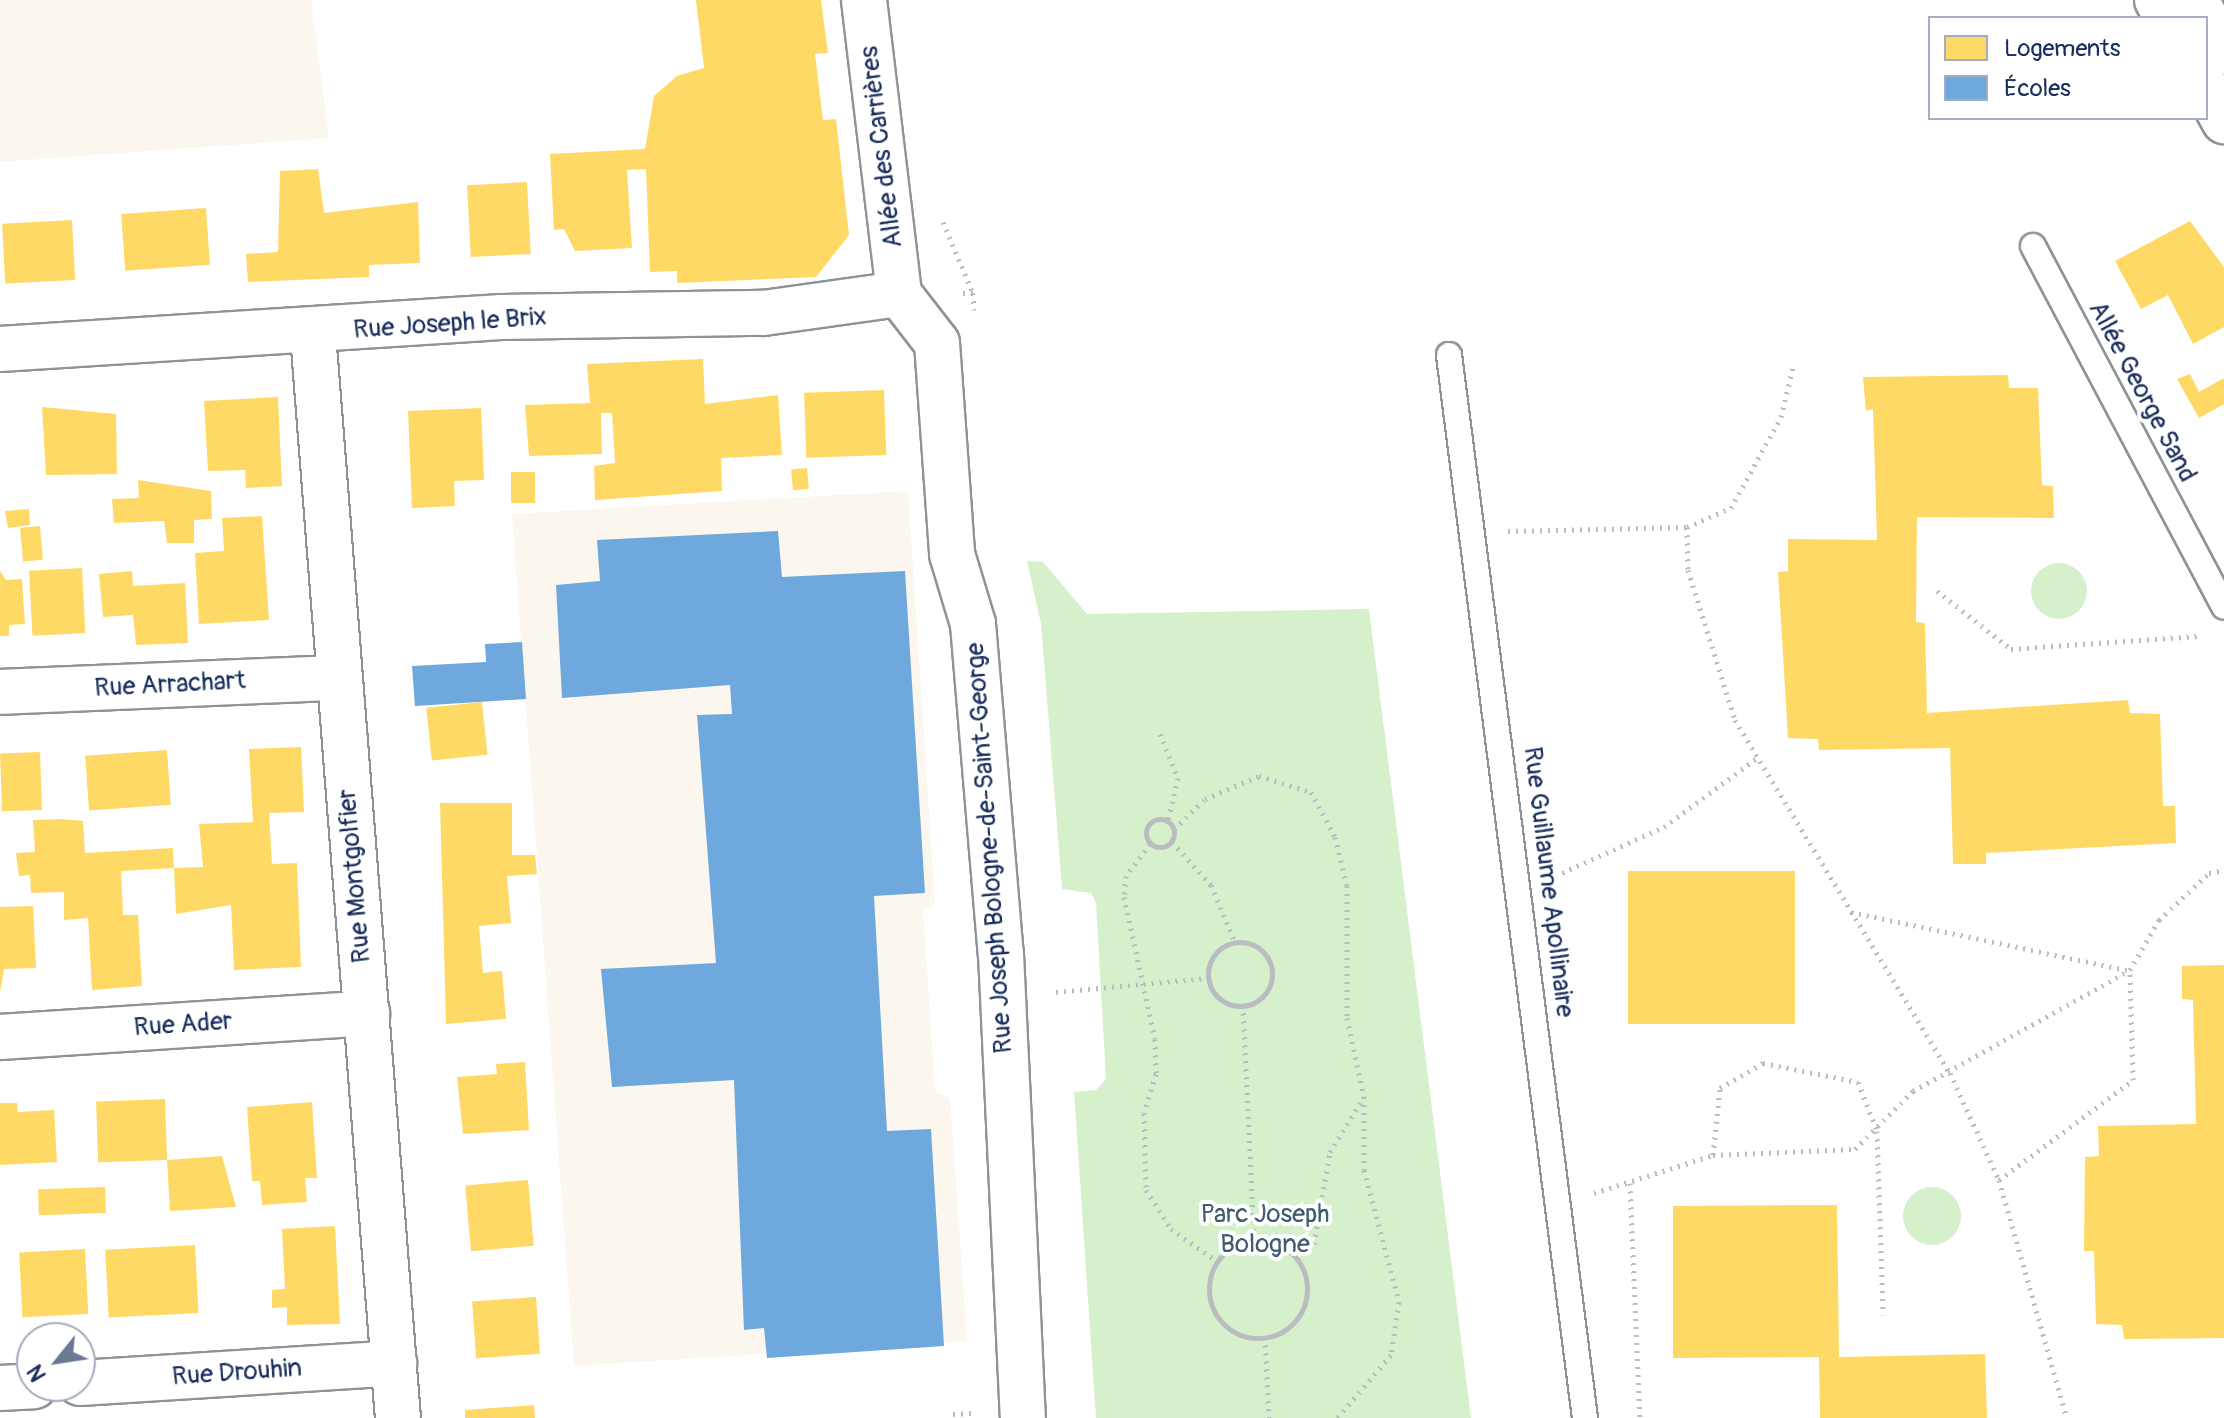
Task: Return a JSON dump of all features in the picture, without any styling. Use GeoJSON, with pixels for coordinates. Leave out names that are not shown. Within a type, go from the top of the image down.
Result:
{"type":"FeatureCollection","features":[{"type":"Feature","properties":{"kind":"street","name":"Allée des Carrières"},"geometry":{"type":"LineString","coordinates":[[864,0],[899,294]]}},
{"type":"Feature","properties":{"kind":"street"},"geometry":{"type":"LineString","coordinates":[[2208,22],[2224,52]]}},
{"type":"Feature","properties":{"kind":"street"},"geometry":{"type":"LineString","coordinates":[[2208,92],[2224,121]]}},
{"type":"Feature","properties":{"kind":"street","name":"Rue Joseph le Brix"},"geometry":{"type":"LineString","coordinates":[[0,349],[313,334],[501,317],[764,313],[899,294]]}},
{"type":"Feature","properties":{"kind":"street","name":"Rue Joseph Bologne-de-Saint-George"},"geometry":{"type":"LineString","coordinates":[[899,294],[937,343],[952,554],[973,624],[1001,954],[1023,1418]]}},
{"type":"Feature","properties":{"kind":"street","name":"Rue Montgolfier"},"geometry":{"type":"LineString","coordinates":[[313,334],[398,1418]]}},
{"type":"Feature","properties":{"kind":"street","name":"Rue Arrachart"},"geometry":{"type":"LineString","coordinates":[[0,692],[339,678]]}},
{"type":"Feature","properties":{"kind":"street","name":"Rue Ader"},"geometry":{"type":"LineString","coordinates":[[0,1037],[367,1013]]}},
{"type":"Feature","properties":{"kind":"street","name":"Rue Drouhin"},"geometry":{"type":"LineString","coordinates":[[96,1382],[394,1363]]}},
{"type":"Feature","properties":{"kind":"lane","name":"Allée George Sand"},"geometry":{"type":"LineString","coordinates":[[2033,246],[2224,607]]}},
{"type":"Feature","properties":{"kind":"lane","name":"Rue Guillaume Apollinaire"},"geometry":{"type":"LineString","coordinates":[[1449,355],[1520,883],[1585,1418]]}},
{"type":"Feature","properties":{"kind":"path"},"geometry":{"type":"LineString","coordinates":[[1474,531],[1687,527],[1731,508],[1781,417],[1794,363]]}},
{"type":"Feature","properties":{"kind":"path"},"geometry":{"type":"LineString","coordinates":[[1687,527],[1688,570],[1735,720],[1950,1073],[1999,1180],[2067,1418]]}},
{"type":"Feature","properties":{"kind":"path"},"geometry":{"type":"LineString","coordinates":[[1937,591],[2011,649],[2157,644],[2211,634]]}},
{"type":"Feature","properties":{"kind":"path"},"geometry":{"type":"LineString","coordinates":[[1160,734],[1178,778],[1168,821],[1174,829]]}},
{"type":"Feature","properties":{"kind":"path"},"geometry":{"type":"LineString","coordinates":[[1520,883],[1566,873],[1664,827],[1757,758]]}},
{"type":"Feature","properties":{"kind":"path"},"geometry":{"type":"LineString","coordinates":[[1172,842],[1174,829],[1205,799],[1259,776],[1311,792],[1329,820],[1347,886],[1347,1018],[1364,1097],[1364,1170],[1399,1302],[1391,1355],[1337,1418]]}},
{"type":"Feature","properties":{"kind":"path"},"geometry":{"type":"LineString","coordinates":[[1168,821],[1150,823],[1150,844],[1126,876],[1124,897],[1138,983],[1155,1039],[1156,1074],[1144,1113],[1146,1190],[1155,1213],[1217,1261]]}},
{"type":"Feature","properties":{"kind":"path"},"geometry":{"type":"LineString","coordinates":[[1150,844],[1172,842]]}},
{"type":"Feature","properties":{"kind":"path"},"geometry":{"type":"LineString","coordinates":[[1172,842],[1211,885],[1235,942]]}},
{"type":"Feature","properties":{"kind":"path"},"geometry":{"type":"LineString","coordinates":[[1559,1204],[1630,1183],[1652,1169],[1713,1155],[1855,1149],[1877,1131],[1913,1091],[2130,970],[2159,920],[2209,873],[2224,870]]}},
{"type":"Feature","properties":{"kind":"path"},"geometry":{"type":"LineString","coordinates":[[1850,912],[2130,970]]}},
{"type":"Feature","properties":{"kind":"path"},"geometry":{"type":"LineString","coordinates":[[1235,942],[1256,947],[1272,972],[1260,999],[1243,1005],[1217,997],[1208,978],[1213,956],[1235,942]]}},
{"type":"Feature","properties":{"kind":"path"},"geometry":{"type":"LineString","coordinates":[[1999,1180],[2133,1080],[2130,970]]}},
{"type":"Feature","properties":{"kind":"path"},"geometry":{"type":"LineString","coordinates":[[1056,992],[1208,978]]}},
{"type":"Feature","properties":{"kind":"path"},"geometry":{"type":"LineString","coordinates":[[1243,1005],[1254,1239]]}},
{"type":"Feature","properties":{"kind":"path"},"geometry":{"type":"LineString","coordinates":[[1713,1155],[1720,1088],[1763,1063],[1858,1082],[1877,1131],[1883,1315]]}},
{"type":"Feature","properties":{"kind":"path"},"geometry":{"type":"LineString","coordinates":[[1298,1259],[1314,1244],[1330,1152],[1364,1097]]}},
{"type":"Feature","properties":{"kind":"path"},"geometry":{"type":"LineString","coordinates":[[1630,1183],[1640,1418]]}},
{"type":"Feature","properties":{"kind":"path"},"geometry":{"type":"LineString","coordinates":[[1254,1239],[1298,1259],[1307,1286],[1300,1316],[1265,1337],[1248,1338],[1218,1319],[1208,1283],[1217,1261],[1254,1239]]}},
{"type":"Feature","properties":{"kind":"path"},"geometry":{"type":"LineString","coordinates":[[1265,1337],[1269,1418]]}},
{"type":"Feature","properties":{"kind":"shaded area"},"geometry":{"type":"Polygon","coordinates":[[[0,0],[311,0],[329,138],[0,162],[0,0]]]}},
{"type":"Feature","properties":{"kind":"shaded area"},"geometry":{"type":"Polygon","coordinates":[[[908,491],[935,903],[923,910],[935,1091],[950,1098],[967,1341],[574,1366],[512,514],[908,491]]]}},
{"type":"Feature","properties":{"kind":"green space","name":"Parc Joseph Bologne"},"geometry":{"type":"Polygon","coordinates":[[[1027,561],[1043,562],[1087,614],[1369,609],[1471,1418],[1096,1418],[1074,1092],[1096,1090],[1106,1079],[1096,903],[1091,893],[1062,889],[1041,624],[1027,561]]]}},
{"type":"Feature","properties":{"kind":"green space"},"geometry":{"type":"Polygon","coordinates":[[[2059,563],[2079,571],[2087,591],[2079,611],[2059,619],[2039,611],[2031,591],[2039,571],[2059,563]]]}},
{"type":"Feature","properties":{"kind":"green space"},"geometry":{"type":"Polygon","coordinates":[[[1932,1187],[1943,1189],[1952,1196],[1959,1205],[1959,1227],[1952,1236],[1943,1243],[1932,1245],[1921,1243],[1912,1236],[1905,1227],[1903,1216],[1905,1205],[1912,1196],[1921,1189],[1932,1187]]]}},
{"type":"Feature","properties":{"kind":"building: Logements"},"geometry":{"type":"Polygon","coordinates":[[[696,0],[821,0],[828,53],[815,54],[823,120],[836,119],[849,235],[816,277],[677,283],[677,271],[650,272],[646,169],[627,170],[632,248],[575,251],[564,229],[554,230],[550,154],[645,149],[654,96],[677,76],[704,68],[696,0]]]}},
{"type":"Feature","properties":{"kind":"building: Logements"},"geometry":{"type":"Polygon","coordinates":[[[318,169],[324,213],[418,202],[420,263],[369,265],[369,277],[248,282],[246,254],[278,252],[280,171],[318,169]]]}},
{"type":"Feature","properties":{"kind":"building: Logements"},"geometry":{"type":"Polygon","coordinates":[[[527,182],[531,254],[471,257],[467,185],[527,182]]]}},
{"type":"Feature","properties":{"kind":"building: Logements"},"geometry":{"type":"Polygon","coordinates":[[[206,208],[210,265],[125,271],[121,214],[206,208]]]}},
{"type":"Feature","properties":{"kind":"building: Logements"},"geometry":{"type":"Polygon","coordinates":[[[72,220],[75,280],[5,284],[2,224],[72,220]]]}},
{"type":"Feature","properties":{"kind":"building: Logements"},"geometry":{"type":"Polygon","coordinates":[[[2190,221],[2224,267],[2224,327],[2193,344],[2168,295],[2141,309],[2115,261],[2190,221]]]}},
{"type":"Feature","properties":{"kind":"building: Logements"},"geometry":{"type":"Polygon","coordinates":[[[703,359],[705,404],[778,395],[782,455],[721,458],[722,491],[595,500],[594,466],[615,463],[612,413],[601,413],[602,454],[529,456],[525,405],[590,403],[587,364],[703,359]]]}},
{"type":"Feature","properties":{"kind":"building: Logements"},"geometry":{"type":"Polygon","coordinates":[[[2190,374],[2199,392],[2224,378],[2224,404],[2199,418],[2177,379],[2190,374]]]}},
{"type":"Feature","properties":{"kind":"building: Logements"},"geometry":{"type":"Polygon","coordinates":[[[2008,375],[2009,388],[2038,388],[2042,485],[2053,486],[2054,518],[1917,517],[1916,622],[1925,623],[1927,713],[2128,700],[2130,713],[2160,714],[2163,806],[2175,806],[2176,843],[1986,853],[1986,864],[1953,864],[1950,748],[1819,750],[1818,739],[1788,738],[1778,572],[1788,571],[1788,539],[1877,540],[1873,409],[1866,411],[1863,377],[2008,375]]]}},
{"type":"Feature","properties":{"kind":"building: Logements"},"geometry":{"type":"Polygon","coordinates":[[[884,390],[886,455],[806,458],[804,393],[884,390]]]}},
{"type":"Feature","properties":{"kind":"building: Logements"},"geometry":{"type":"Polygon","coordinates":[[[278,397],[282,486],[246,488],[245,470],[208,471],[204,401],[278,397]]]}},
{"type":"Feature","properties":{"kind":"building: Logements"},"geometry":{"type":"Polygon","coordinates":[[[42,407],[116,414],[117,474],[46,475],[42,407]]]}},
{"type":"Feature","properties":{"kind":"building: Logements"},"geometry":{"type":"Polygon","coordinates":[[[481,408],[484,480],[454,481],[455,506],[412,508],[408,411],[481,408]]]}},
{"type":"Feature","properties":{"kind":"building: Logements"},"geometry":{"type":"Polygon","coordinates":[[[807,468],[809,489],[793,490],[791,469],[807,468]]]}},
{"type":"Feature","properties":{"kind":"building: Logements"},"geometry":{"type":"Polygon","coordinates":[[[511,472],[535,472],[535,503],[511,503],[511,472]]]}},
{"type":"Feature","properties":{"kind":"building: Logements"},"geometry":{"type":"Polygon","coordinates":[[[138,480],[211,491],[212,519],[194,520],[194,543],[167,543],[164,521],[114,523],[112,499],[139,498],[138,480]]]}},
{"type":"Feature","properties":{"kind":"building: Logements"},"geometry":{"type":"Polygon","coordinates":[[[29,509],[30,525],[8,528],[5,511],[29,509]]]}},
{"type":"Feature","properties":{"kind":"building: Logements"},"geometry":{"type":"Polygon","coordinates":[[[262,516],[269,620],[199,624],[195,553],[224,551],[222,518],[262,516]]]}},
{"type":"Feature","properties":{"kind":"building: Logements"},"geometry":{"type":"Polygon","coordinates":[[[40,526],[43,560],[23,562],[20,528],[40,526]]]}},
{"type":"Feature","properties":{"kind":"building: Logements"},"geometry":{"type":"Polygon","coordinates":[[[82,568],[85,633],[32,636],[29,571],[82,568]]]}},
{"type":"Feature","properties":{"kind":"building: Logements"},"geometry":{"type":"Polygon","coordinates":[[[0,571],[6,580],[22,579],[25,624],[9,625],[9,636],[0,636],[0,571]]]}},
{"type":"Feature","properties":{"kind":"building: Logements"},"geometry":{"type":"Polygon","coordinates":[[[132,571],[133,586],[185,583],[188,643],[136,645],[133,615],[103,617],[99,574],[132,571]]]}},
{"type":"Feature","properties":{"kind":"building: Logements"},"geometry":{"type":"Polygon","coordinates":[[[482,702],[488,755],[432,761],[426,708],[482,702]]]}},
{"type":"Feature","properties":{"kind":"building: Logements"},"geometry":{"type":"Polygon","coordinates":[[[301,747],[304,812],[269,813],[272,864],[297,863],[301,967],[234,970],[231,905],[176,914],[174,868],[203,867],[199,824],[253,822],[249,749],[301,747]]]}},
{"type":"Feature","properties":{"kind":"building: Logements"},"geometry":{"type":"Polygon","coordinates":[[[167,750],[171,805],[89,811],[85,756],[167,750]]]}},
{"type":"Feature","properties":{"kind":"building: Logements"},"geometry":{"type":"Polygon","coordinates":[[[40,752],[42,810],[2,811],[0,753],[40,752]]]}},
{"type":"Feature","properties":{"kind":"building: Logements"},"geometry":{"type":"Polygon","coordinates":[[[440,803],[512,803],[512,855],[535,855],[537,874],[507,876],[511,923],[479,926],[483,973],[502,971],[506,1019],[446,1024],[440,803]]]}},
{"type":"Feature","properties":{"kind":"building: Logements"},"geometry":{"type":"Polygon","coordinates":[[[33,820],[83,821],[85,853],[173,848],[174,868],[121,871],[123,915],[138,915],[142,986],[92,990],[88,918],[64,920],[64,892],[31,893],[30,875],[19,876],[16,853],[35,852],[33,820]]]}},
{"type":"Feature","properties":{"kind":"building: Logements"},"geometry":{"type":"Polygon","coordinates":[[[1628,871],[1795,871],[1795,1024],[1628,1024],[1628,871]]]}},
{"type":"Feature","properties":{"kind":"building: Logements"},"geometry":{"type":"Polygon","coordinates":[[[33,906],[36,968],[4,969],[0,992],[0,907],[33,906]]]}},
{"type":"Feature","properties":{"kind":"building: Logements"},"geometry":{"type":"Polygon","coordinates":[[[2224,965],[2224,1338],[2124,1339],[2122,1325],[2096,1324],[2094,1251],[2084,1251],[2085,1157],[2099,1156],[2098,1126],[2196,1124],[2193,1000],[2182,999],[2182,966],[2224,965]]]}},
{"type":"Feature","properties":{"kind":"building: Logements"},"geometry":{"type":"Polygon","coordinates":[[[525,1062],[529,1130],[463,1134],[457,1077],[497,1074],[496,1064],[525,1062]]]}},
{"type":"Feature","properties":{"kind":"building: Logements"},"geometry":{"type":"Polygon","coordinates":[[[165,1099],[167,1160],[98,1162],[96,1101],[165,1099]]]}},
{"type":"Feature","properties":{"kind":"building: Logements"},"geometry":{"type":"Polygon","coordinates":[[[312,1102],[317,1178],[305,1178],[307,1202],[262,1205],[260,1181],[252,1181],[247,1107],[312,1102]]]}},
{"type":"Feature","properties":{"kind":"building: Logements"},"geometry":{"type":"Polygon","coordinates":[[[0,1103],[17,1103],[18,1112],[54,1110],[57,1162],[0,1165],[0,1103]]]}},
{"type":"Feature","properties":{"kind":"building: Logements"},"geometry":{"type":"Polygon","coordinates":[[[222,1156],[236,1207],[170,1211],[167,1160],[222,1156]]]}},
{"type":"Feature","properties":{"kind":"building: Logements"},"geometry":{"type":"Polygon","coordinates":[[[528,1180],[534,1246],[471,1251],[465,1185],[528,1180]]]}},
{"type":"Feature","properties":{"kind":"building: Logements"},"geometry":{"type":"Polygon","coordinates":[[[105,1187],[106,1213],[39,1215],[38,1189],[105,1187]]]}},
{"type":"Feature","properties":{"kind":"building: Logements"},"geometry":{"type":"Polygon","coordinates":[[[1837,1205],[1839,1357],[1985,1354],[1987,1418],[1820,1418],[1819,1357],[1673,1358],[1673,1206],[1837,1205]]]}},
{"type":"Feature","properties":{"kind":"building: Logements"},"geometry":{"type":"Polygon","coordinates":[[[335,1226],[340,1324],[287,1325],[287,1307],[272,1308],[272,1290],[285,1289],[282,1229],[335,1226]]]}},
{"type":"Feature","properties":{"kind":"building: Logements"},"geometry":{"type":"Polygon","coordinates":[[[195,1245],[199,1313],[109,1318],[105,1250],[195,1245]]]}},
{"type":"Feature","properties":{"kind":"building: Logements"},"geometry":{"type":"Polygon","coordinates":[[[85,1249],[88,1314],[22,1317],[19,1252],[85,1249]]]}},
{"type":"Feature","properties":{"kind":"building: Logements"},"geometry":{"type":"Polygon","coordinates":[[[536,1297],[540,1354],[476,1358],[472,1301],[536,1297]]]}},
{"type":"Feature","properties":{"kind":"building: Logements"},"geometry":{"type":"Polygon","coordinates":[[[534,1405],[535,1418],[465,1418],[465,1410],[534,1405]]]}},
{"type":"Feature","properties":{"kind":"building: Écoles"},"geometry":{"type":"Polygon","coordinates":[[[778,531],[782,577],[905,571],[925,893],[874,896],[887,1131],[931,1129],[944,1346],[767,1358],[764,1328],[744,1330],[734,1080],[612,1087],[601,969],[716,963],[697,715],[732,714],[730,685],[562,698],[556,585],[600,581],[597,540],[778,531]]]}},
{"type":"Feature","properties":{"kind":"building: Écoles"},"geometry":{"type":"Polygon","coordinates":[[[522,642],[526,699],[415,706],[412,666],[486,662],[485,644],[522,642]]]}}]}
